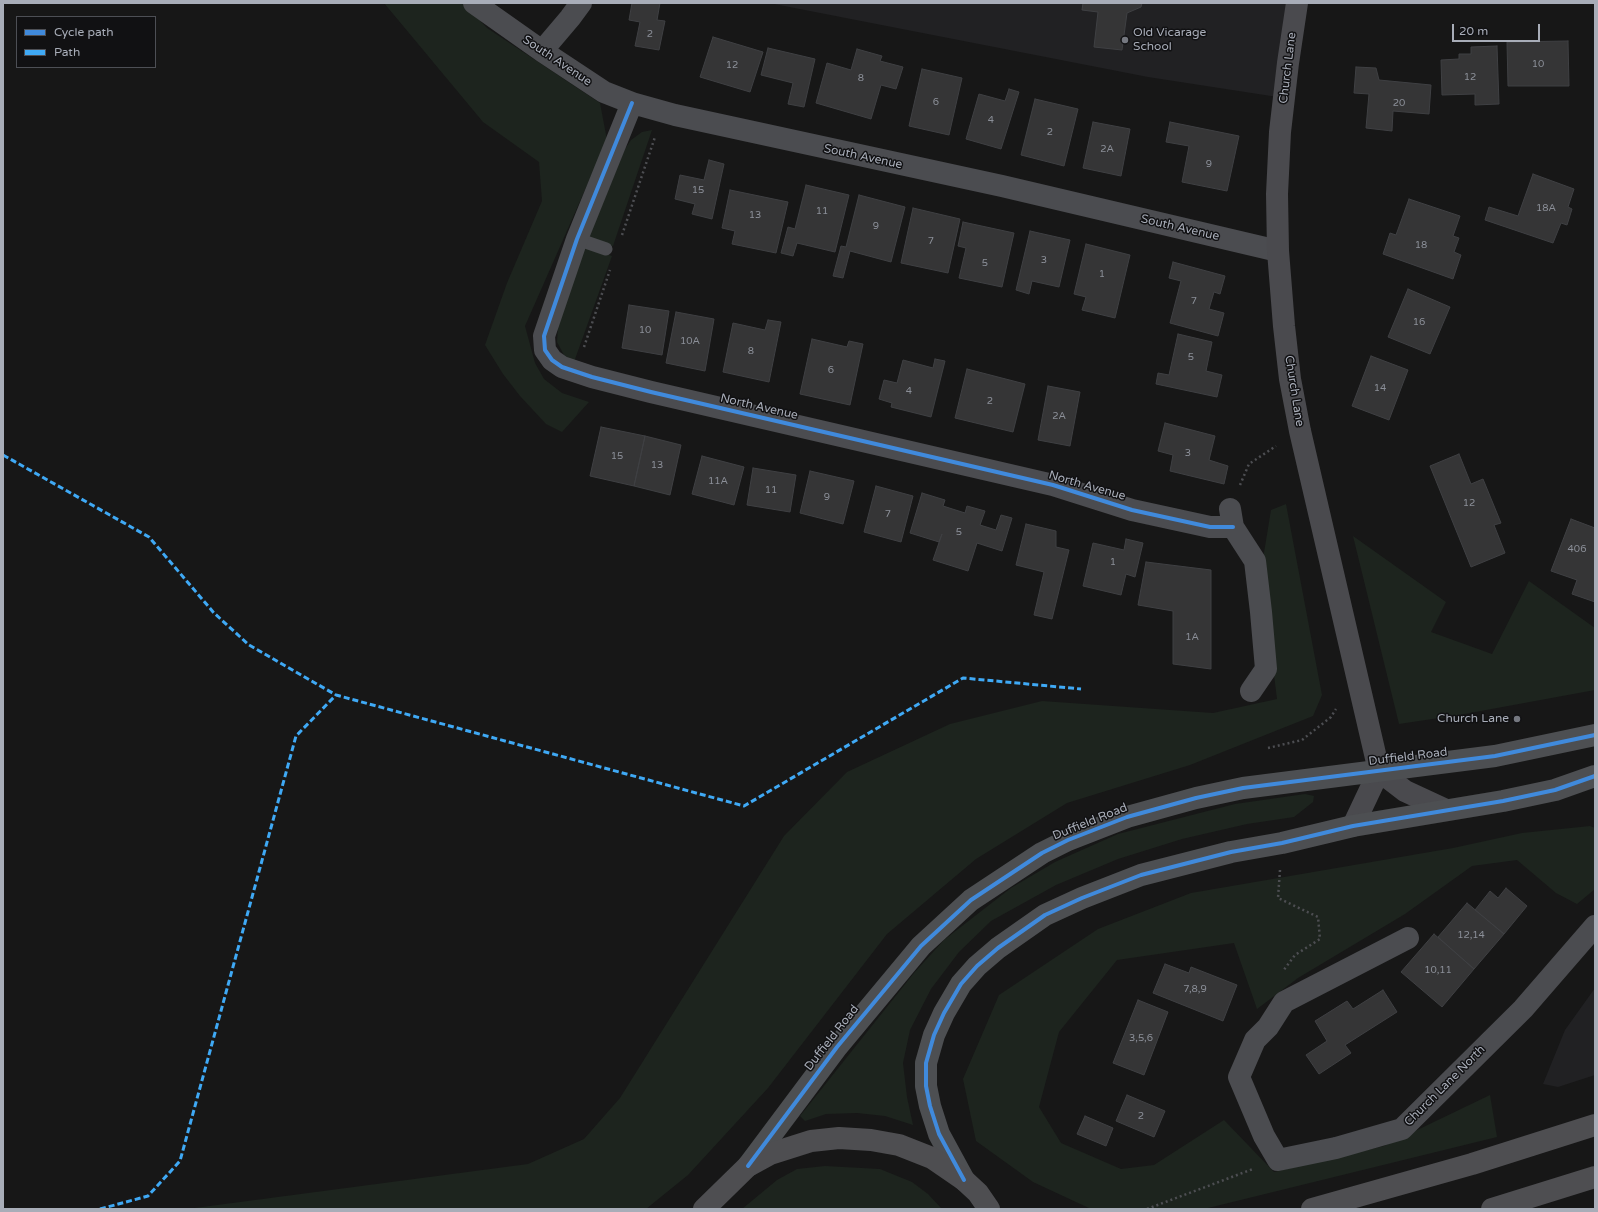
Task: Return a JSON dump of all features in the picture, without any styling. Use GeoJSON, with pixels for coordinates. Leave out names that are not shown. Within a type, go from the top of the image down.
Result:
{"type":"FeatureCollection","features":[{"type":"Feature","properties":{"kind":"highway"},"geometry":{"type":"LineString","coordinates":[[1312,1209],[1472,1164],[1595,1125]]}},
{"type":"Feature","properties":{"kind":"highway"},"geometry":{"type":"LineString","coordinates":[[704,1209],[748,1166],[770,1154],[811,1141],[839,1138],[871,1140],[915,1150],[932,1158],[964,1180],[978,1193],[990,1208]]}},
{"type":"Feature","properties":{"kind":"highway"},"geometry":{"type":"LineString","coordinates":[[1492,1209],[1595,1177]]}},
{"type":"Feature","properties":{"kind":"main road","name":"Duffield Road"},"geometry":{"type":"LineString","coordinates":[[748,1166],[837,1047],[921,946],[970,900],[1022,864],[1068,840],[1112,823],[1175,804],[1243,788],[1495,756],[1595,735]]}},
{"type":"Feature","properties":{"kind":"main road"},"geometry":{"type":"LineString","coordinates":[[964,1180],[939,1134],[930,1106],[926,1086],[926,1064],[934,1035],[944,1013],[961,984],[977,966],[998,948],[1046,915],[1082,898],[1141,874],[1231,852],[1282,843],[1353,826],[1503,801],[1555,790],[1595,776]]}},
{"type":"Feature","properties":{"kind":"street","name":"South Avenue"},"geometry":{"type":"LineString","coordinates":[[474,3],[604,92],[632,103],[690,119],[1002,186],[1278,251]]}},
{"type":"Feature","properties":{"kind":"street"},"geometry":{"type":"LineString","coordinates":[[542,51],[581,3]]}},
{"type":"Feature","properties":{"kind":"street","name":"Church Lane"},"geometry":{"type":"LineString","coordinates":[[1297,3],[1280,132],[1277,194],[1278,251],[1290,379],[1300,431],[1379,771]]}},
{"type":"Feature","properties":{"kind":"street","name":"North Avenue"},"geometry":{"type":"LineString","coordinates":[[632,103],[577,239],[544,336],[545,350],[552,360],[562,367],[592,377],[651,392],[1053,486],[1132,510],[1210,527],[1232,518]]}},
{"type":"Feature","properties":{"kind":"street"},"geometry":{"type":"LineString","coordinates":[[1232,518],[1255,561],[1261,612],[1266,669],[1251,691]]}},
{"type":"Feature","properties":{"kind":"street"},"geometry":{"type":"LineString","coordinates":[[1353,826],[1379,771],[1405,791],[1446,810]]}},
{"type":"Feature","properties":{"kind":"street","name":"Church Lane North"},"geometry":{"type":"LineString","coordinates":[[1278,1160],[1336,1148],[1402,1129],[1523,1009],[1595,926]]}},
{"type":"Feature","properties":{"kind":"street"},"geometry":{"type":"LineString","coordinates":[[1278,1160],[1264,1136],[1239,1077],[1255,1040],[1268,1027],[1284,1002],[1408,938]]}},
{"type":"Feature","properties":{"kind":"lane"},"geometry":{"type":"LineString","coordinates":[[577,239],[606,249]]}},
{"type":"Feature","properties":{"kind":"path"},"geometry":{"type":"LineString","coordinates":[[1232,518],[1249,464],[1300,431]]}},
{"type":"Feature","properties":{"kind":"path"},"geometry":{"type":"LineString","coordinates":[[1268,748],[1302,740],[1331,717],[1357,677]]}},
{"type":"Feature","properties":{"kind":"path"},"geometry":{"type":"LineString","coordinates":[[1280,865],[1278,898],[1318,917],[1320,939],[1295,956],[1281,974]]}},
{"type":"Feature","properties":{"kind":"path"},"geometry":{"type":"LineString","coordinates":[[1147,1209],[1278,1160]]}},
{"type":"Feature","properties":{"kind":"shaded area"},"geometry":{"type":"Polygon","coordinates":[[[384,3],[463,3],[487,28],[600,103],[607,140],[525,326],[535,363],[544,379],[562,393],[589,402],[562,432],[546,424],[520,396],[503,374],[485,345],[507,283],[542,201],[539,162],[483,122],[384,3]]]}},
{"type":"Feature","properties":{"kind":"shaded area","name":"Old Vicarage School"},"geometry":{"type":"Polygon","coordinates":[[[769,3],[1298,3],[1284,98],[1148,77],[769,3]]]}},
{"type":"Feature","properties":{"kind":"shaded area"},"geometry":{"type":"Polygon","coordinates":[[[652,130],[613,246],[588,239],[625,149],[631,140],[642,132],[652,130]]]}},
{"type":"Feature","properties":{"kind":"shaded area"},"geometry":{"type":"Polygon","coordinates":[[[584,246],[612,256],[574,362],[564,355],[557,342],[558,327],[584,246]]]}},
{"type":"Feature","properties":{"kind":"shaded area"},"geometry":{"type":"Polygon","coordinates":[[[1286,504],[1322,695],[1313,716],[1190,765],[1067,803],[976,859],[887,934],[768,1088],[688,1175],[646,1209],[187,1209],[528,1164],[584,1139],[620,1098],[784,836],[847,772],[950,724],[1042,701],[1213,713],[1277,699],[1261,571],[1271,510],[1286,504]]]}},
{"type":"Feature","properties":{"kind":"shaded area"},"geometry":{"type":"Polygon","coordinates":[[[1353,536],[1446,602],[1431,632],[1492,654],[1529,581],[1595,628],[1595,690],[1459,715],[1399,724],[1353,536]]]}},
{"type":"Feature","properties":{"kind":"shaded area"},"geometry":{"type":"Polygon","coordinates":[[[1305,794],[1314,796],[1313,802],[1294,817],[1247,824],[1182,839],[1118,859],[1056,885],[991,921],[959,952],[931,989],[910,1030],[903,1063],[907,1097],[913,1125],[885,1116],[857,1113],[826,1114],[805,1121],[800,1116],[914,973],[944,940],[1011,888],[1055,862],[1118,834],[1235,804],[1305,794]]]}},
{"type":"Feature","properties":{"kind":"shaded area"},"geometry":{"type":"Polygon","coordinates":[[[1590,826],[1595,828],[1595,889],[1577,904],[1556,893],[1517,860],[1472,866],[1405,914],[1298,978],[1257,1009],[1234,943],[1117,960],[1059,1032],[1039,1107],[1061,1143],[1121,1169],[1154,1165],[1224,1120],[1274,1172],[1384,1146],[1490,1095],[1497,1137],[1204,1209],[1091,1209],[1033,1182],[976,1141],[963,1079],[999,995],[1098,929],[1191,893],[1453,848],[1522,833],[1590,826]]]}},
{"type":"Feature","properties":{"kind":"shaded area"},"geometry":{"type":"Polygon","coordinates":[[[1595,988],[1595,1075],[1558,1087],[1543,1084],[1565,1030],[1595,988]]]}},
{"type":"Feature","properties":{"kind":"shaded area"},"geometry":{"type":"Polygon","coordinates":[[[825,1166],[880,1169],[912,1182],[928,1194],[942,1209],[742,1209],[777,1180],[797,1169],[825,1166]]]}},
{"type":"Feature","properties":{"kind":"building"},"geometry":{"type":"Polygon","coordinates":[[[632,3],[660,3],[657,20],[665,21],[659,50],[635,46],[640,22],[629,20],[632,3]]]}},
{"type":"Feature","properties":{"kind":"building","name":"Old Vicarage School"},"geometry":{"type":"Polygon","coordinates":[[[1083,3],[1142,3],[1141,7],[1127,13],[1122,50],[1094,47],[1098,12],[1082,10],[1083,3]]]}},
{"type":"Feature","properties":{"kind":"building"},"geometry":{"type":"Polygon","coordinates":[[[713,37],[763,52],[750,92],[700,77],[713,37]]]}},
{"type":"Feature","properties":{"kind":"building"},"geometry":{"type":"Polygon","coordinates":[[[1568,41],[1569,86],[1508,86],[1507,42],[1568,41]]]}},
{"type":"Feature","properties":{"kind":"building"},"geometry":{"type":"Polygon","coordinates":[[[1497,46],[1499,104],[1475,105],[1475,94],[1442,95],[1441,60],[1459,59],[1459,54],[1471,54],[1471,47],[1497,46]]]}},
{"type":"Feature","properties":{"kind":"building"},"geometry":{"type":"Polygon","coordinates":[[[768,48],[815,59],[804,107],[788,104],[793,83],[761,75],[768,48]]]}},
{"type":"Feature","properties":{"kind":"building"},"geometry":{"type":"Polygon","coordinates":[[[857,49],[882,56],[880,61],[903,67],[896,89],[881,85],[871,119],[816,103],[827,63],[851,70],[857,49]]]}},
{"type":"Feature","properties":{"kind":"building"},"geometry":{"type":"Polygon","coordinates":[[[1356,67],[1376,68],[1379,80],[1431,85],[1429,114],[1393,111],[1392,131],[1366,128],[1369,94],[1354,93],[1356,67]]]}},
{"type":"Feature","properties":{"kind":"building"},"geometry":{"type":"Polygon","coordinates":[[[922,69],[962,78],[949,135],[909,126],[922,69]]]}},
{"type":"Feature","properties":{"kind":"building"},"geometry":{"type":"Polygon","coordinates":[[[1009,89],[1019,92],[1001,149],[966,139],[979,94],[1005,101],[1009,89]]]}},
{"type":"Feature","properties":{"kind":"building"},"geometry":{"type":"Polygon","coordinates":[[[1035,99],[1078,109],[1064,166],[1021,155],[1035,99]]]}},
{"type":"Feature","properties":{"kind":"building"},"geometry":{"type":"Polygon","coordinates":[[[1093,122],[1130,129],[1121,176],[1083,168],[1093,122]]]}},
{"type":"Feature","properties":{"kind":"building"},"geometry":{"type":"Polygon","coordinates":[[[1170,122],[1239,136],[1227,191],[1182,182],[1189,146],[1166,142],[1170,122]]]}},
{"type":"Feature","properties":{"kind":"building"},"geometry":{"type":"Polygon","coordinates":[[[709,160],[724,164],[712,219],[692,214],[695,204],[675,199],[680,175],[704,180],[709,160]]]}},
{"type":"Feature","properties":{"kind":"building"},"geometry":{"type":"Polygon","coordinates":[[[1533,174],[1574,189],[1568,207],[1572,209],[1567,225],[1561,223],[1553,243],[1485,220],[1489,207],[1518,216],[1533,174]]]}},
{"type":"Feature","properties":{"kind":"building"},"geometry":{"type":"Polygon","coordinates":[[[806,185],[849,195],[835,252],[797,243],[793,256],[781,253],[788,227],[795,229],[806,185]]]}},
{"type":"Feature","properties":{"kind":"building"},"geometry":{"type":"Polygon","coordinates":[[[730,190],[788,202],[776,253],[732,244],[735,231],[722,228],[730,190]]]}},
{"type":"Feature","properties":{"kind":"building"},"geometry":{"type":"Polygon","coordinates":[[[859,195],[905,207],[891,262],[850,251],[843,278],[833,276],[841,246],[846,247],[859,195]]]}},
{"type":"Feature","properties":{"kind":"building"},"geometry":{"type":"Polygon","coordinates":[[[1409,199],[1460,216],[1453,236],[1459,238],[1454,252],[1461,255],[1453,279],[1383,254],[1390,233],[1396,235],[1409,199]]]}},
{"type":"Feature","properties":{"kind":"building"},"geometry":{"type":"Polygon","coordinates":[[[913,208],[960,219],[948,273],[901,263],[913,208]]]}},
{"type":"Feature","properties":{"kind":"building"},"geometry":{"type":"Polygon","coordinates":[[[963,222],[1014,233],[1002,287],[959,278],[966,248],[958,246],[963,222]]]}},
{"type":"Feature","properties":{"kind":"building"},"geometry":{"type":"Polygon","coordinates":[[[1030,231],[1070,240],[1059,287],[1032,281],[1029,294],[1016,290],[1030,231]]]}},
{"type":"Feature","properties":{"kind":"building"},"geometry":{"type":"Polygon","coordinates":[[[1086,244],[1130,255],[1115,318],[1082,310],[1086,297],[1074,294],[1086,244]]]}},
{"type":"Feature","properties":{"kind":"building"},"geometry":{"type":"Polygon","coordinates":[[[1173,262],[1225,276],[1220,294],[1214,292],[1209,309],[1224,313],[1218,336],[1170,323],[1181,281],[1169,278],[1173,262]]]}},
{"type":"Feature","properties":{"kind":"building"},"geometry":{"type":"Polygon","coordinates":[[[1408,289],[1450,307],[1430,354],[1388,337],[1408,289]]]}},
{"type":"Feature","properties":{"kind":"building"},"geometry":{"type":"Polygon","coordinates":[[[629,305],[669,311],[662,355],[622,348],[629,305]]]}},
{"type":"Feature","properties":{"kind":"building"},"geometry":{"type":"Polygon","coordinates":[[[676,312],[714,319],[705,371],[666,363],[676,312]]]}},
{"type":"Feature","properties":{"kind":"building"},"geometry":{"type":"Polygon","coordinates":[[[768,320],[781,322],[769,382],[723,372],[733,323],[765,330],[768,320]]]}},
{"type":"Feature","properties":{"kind":"building"},"geometry":{"type":"Polygon","coordinates":[[[1178,334],[1212,342],[1206,371],[1222,375],[1217,397],[1156,384],[1158,373],[1169,375],[1178,334]]]}},
{"type":"Feature","properties":{"kind":"building"},"geometry":{"type":"Polygon","coordinates":[[[812,339],[847,347],[849,341],[863,344],[850,405],[800,394],[812,339]]]}},
{"type":"Feature","properties":{"kind":"building"},"geometry":{"type":"Polygon","coordinates":[[[1371,356],[1408,370],[1389,420],[1352,406],[1371,356]]]}},
{"type":"Feature","properties":{"kind":"building"},"geometry":{"type":"Polygon","coordinates":[[[935,359],[945,361],[931,417],[891,407],[892,403],[879,399],[884,380],[897,383],[903,360],[933,368],[935,359]]]}},
{"type":"Feature","properties":{"kind":"building"},"geometry":{"type":"Polygon","coordinates":[[[967,369],[1025,384],[1013,432],[955,418],[967,369]]]}},
{"type":"Feature","properties":{"kind":"building"},"geometry":{"type":"Polygon","coordinates":[[[1048,386],[1080,392],[1070,446],[1038,440],[1048,386]]]}},
{"type":"Feature","properties":{"kind":"building"},"geometry":{"type":"Polygon","coordinates":[[[1165,423],[1215,436],[1209,460],[1228,466],[1224,484],[1170,471],[1173,455],[1158,451],[1165,423]]]}},
{"type":"Feature","properties":{"kind":"building"},"geometry":{"type":"Polygon","coordinates":[[[601,427],[645,436],[634,486],[590,476],[601,427]]]}},
{"type":"Feature","properties":{"kind":"building"},"geometry":{"type":"Polygon","coordinates":[[[645,436],[681,445],[670,495],[634,486],[645,436]]]}},
{"type":"Feature","properties":{"kind":"building"},"geometry":{"type":"Polygon","coordinates":[[[1459,454],[1471,484],[1483,479],[1501,523],[1494,525],[1505,553],[1471,567],[1430,466],[1459,454]]]}},
{"type":"Feature","properties":{"kind":"building"},"geometry":{"type":"Polygon","coordinates":[[[702,456],[744,467],[734,505],[692,494],[702,456]]]}},
{"type":"Feature","properties":{"kind":"building"},"geometry":{"type":"Polygon","coordinates":[[[753,468],[796,475],[790,512],[747,505],[753,468]]]}},
{"type":"Feature","properties":{"kind":"building"},"geometry":{"type":"Polygon","coordinates":[[[810,471],[854,481],[843,524],[800,513],[810,471]]]}},
{"type":"Feature","properties":{"kind":"building"},"geometry":{"type":"Polygon","coordinates":[[[876,486],[913,496],[901,542],[864,532],[876,486]]]}},
{"type":"Feature","properties":{"kind":"building"},"geometry":{"type":"Polygon","coordinates":[[[922,493],[945,500],[943,506],[965,513],[967,506],[985,511],[980,525],[996,530],[1001,515],[1012,518],[1002,551],[977,543],[968,571],[933,560],[942,534],[939,542],[910,533],[922,493]]]}},
{"type":"Feature","properties":{"kind":"building"},"geometry":{"type":"Polygon","coordinates":[[[1571,519],[1595,528],[1595,602],[1572,594],[1577,580],[1551,571],[1571,519]]]}},
{"type":"Feature","properties":{"kind":"building"},"geometry":{"type":"Polygon","coordinates":[[[1026,524],[1056,531],[1056,547],[1069,550],[1052,619],[1034,615],[1044,572],[1016,565],[1026,524]]]}},
{"type":"Feature","properties":{"kind":"building"},"geometry":{"type":"Polygon","coordinates":[[[1126,539],[1143,543],[1135,577],[1126,574],[1121,595],[1083,586],[1093,543],[1124,550],[1126,539]]]}},
{"type":"Feature","properties":{"kind":"building"},"geometry":{"type":"Polygon","coordinates":[[[1146,562],[1211,570],[1211,669],[1173,664],[1173,611],[1138,605],[1146,562]]]}},
{"type":"Feature","properties":{"kind":"building"},"geometry":{"type":"Polygon","coordinates":[[[1506,888],[1527,906],[1504,934],[1475,910],[1490,891],[1498,898],[1506,888]]]}},
{"type":"Feature","properties":{"kind":"building"},"geometry":{"type":"Polygon","coordinates":[[[1467,903],[1504,934],[1474,969],[1438,937],[1467,903]]]}},
{"type":"Feature","properties":{"kind":"building"},"geometry":{"type":"Polygon","coordinates":[[[1434,934],[1474,969],[1442,1007],[1401,972],[1434,934]]]}},
{"type":"Feature","properties":{"kind":"building"},"geometry":{"type":"Polygon","coordinates":[[[1165,964],[1189,973],[1191,967],[1237,985],[1223,1021],[1153,993],[1165,964]]]}},
{"type":"Feature","properties":{"kind":"building"},"geometry":{"type":"Polygon","coordinates":[[[1383,990],[1397,1012],[1345,1045],[1351,1053],[1319,1074],[1306,1055],[1327,1041],[1315,1021],[1347,1001],[1353,1009],[1383,990]]]}},
{"type":"Feature","properties":{"kind":"building"},"geometry":{"type":"Polygon","coordinates":[[[1138,1000],[1168,1012],[1144,1075],[1113,1063],[1138,1000]]]}},
{"type":"Feature","properties":{"kind":"building"},"geometry":{"type":"Polygon","coordinates":[[[1127,1095],[1165,1111],[1154,1137],[1116,1121],[1127,1095]]]}},
{"type":"Feature","properties":{"kind":"building"},"geometry":{"type":"Polygon","coordinates":[[[1085,1116],[1113,1128],[1106,1146],[1077,1134],[1085,1116]]]}},
{"type":"Feature","properties":{"kind":"marked path"},"geometry":{"type":"LineString","coordinates":[[3,455],[149,537],[214,613],[249,645],[336,695]]}},
{"type":"Feature","properties":{"kind":"marked path"},"geometry":{"type":"LineString","coordinates":[[100,1209],[148,1196],[180,1161],[296,736],[336,695],[744,806],[963,678],[1081,689]]}},
{"type":"Feature","properties":{"kind":"cycle path"},"geometry":{"type":"LineString","coordinates":[[632,103],[577,239],[544,336],[545,350],[552,360],[562,367],[592,377],[1053,485],[1132,510],[1210,527],[1233,527]]}},
{"type":"Feature","properties":{"kind":"cycle path"},"geometry":{"type":"LineString","coordinates":[[748,1166],[837,1047],[921,946],[971,900],[1042,853],[1068,840],[1127,817],[1196,798],[1243,788],[1495,756],[1595,735]]}},
{"type":"Feature","properties":{"kind":"cycle path"},"geometry":{"type":"LineString","coordinates":[[964,1180],[939,1134],[930,1106],[926,1086],[926,1063],[934,1035],[944,1013],[961,984],[977,966],[998,948],[1045,915],[1082,898],[1141,875],[1231,852],[1282,843],[1353,826],[1503,801],[1555,790],[1595,776]]}},
{"type":"Feature","properties":{"kind":"place","name":"Old Vicarage School"},"geometry":{"type":"Point","coordinates":[1125,40]}},
{"type":"Feature","properties":{"kind":"place","name":"Church Lane"},"geometry":{"type":"Point","coordinates":[1517,719]}}]}
